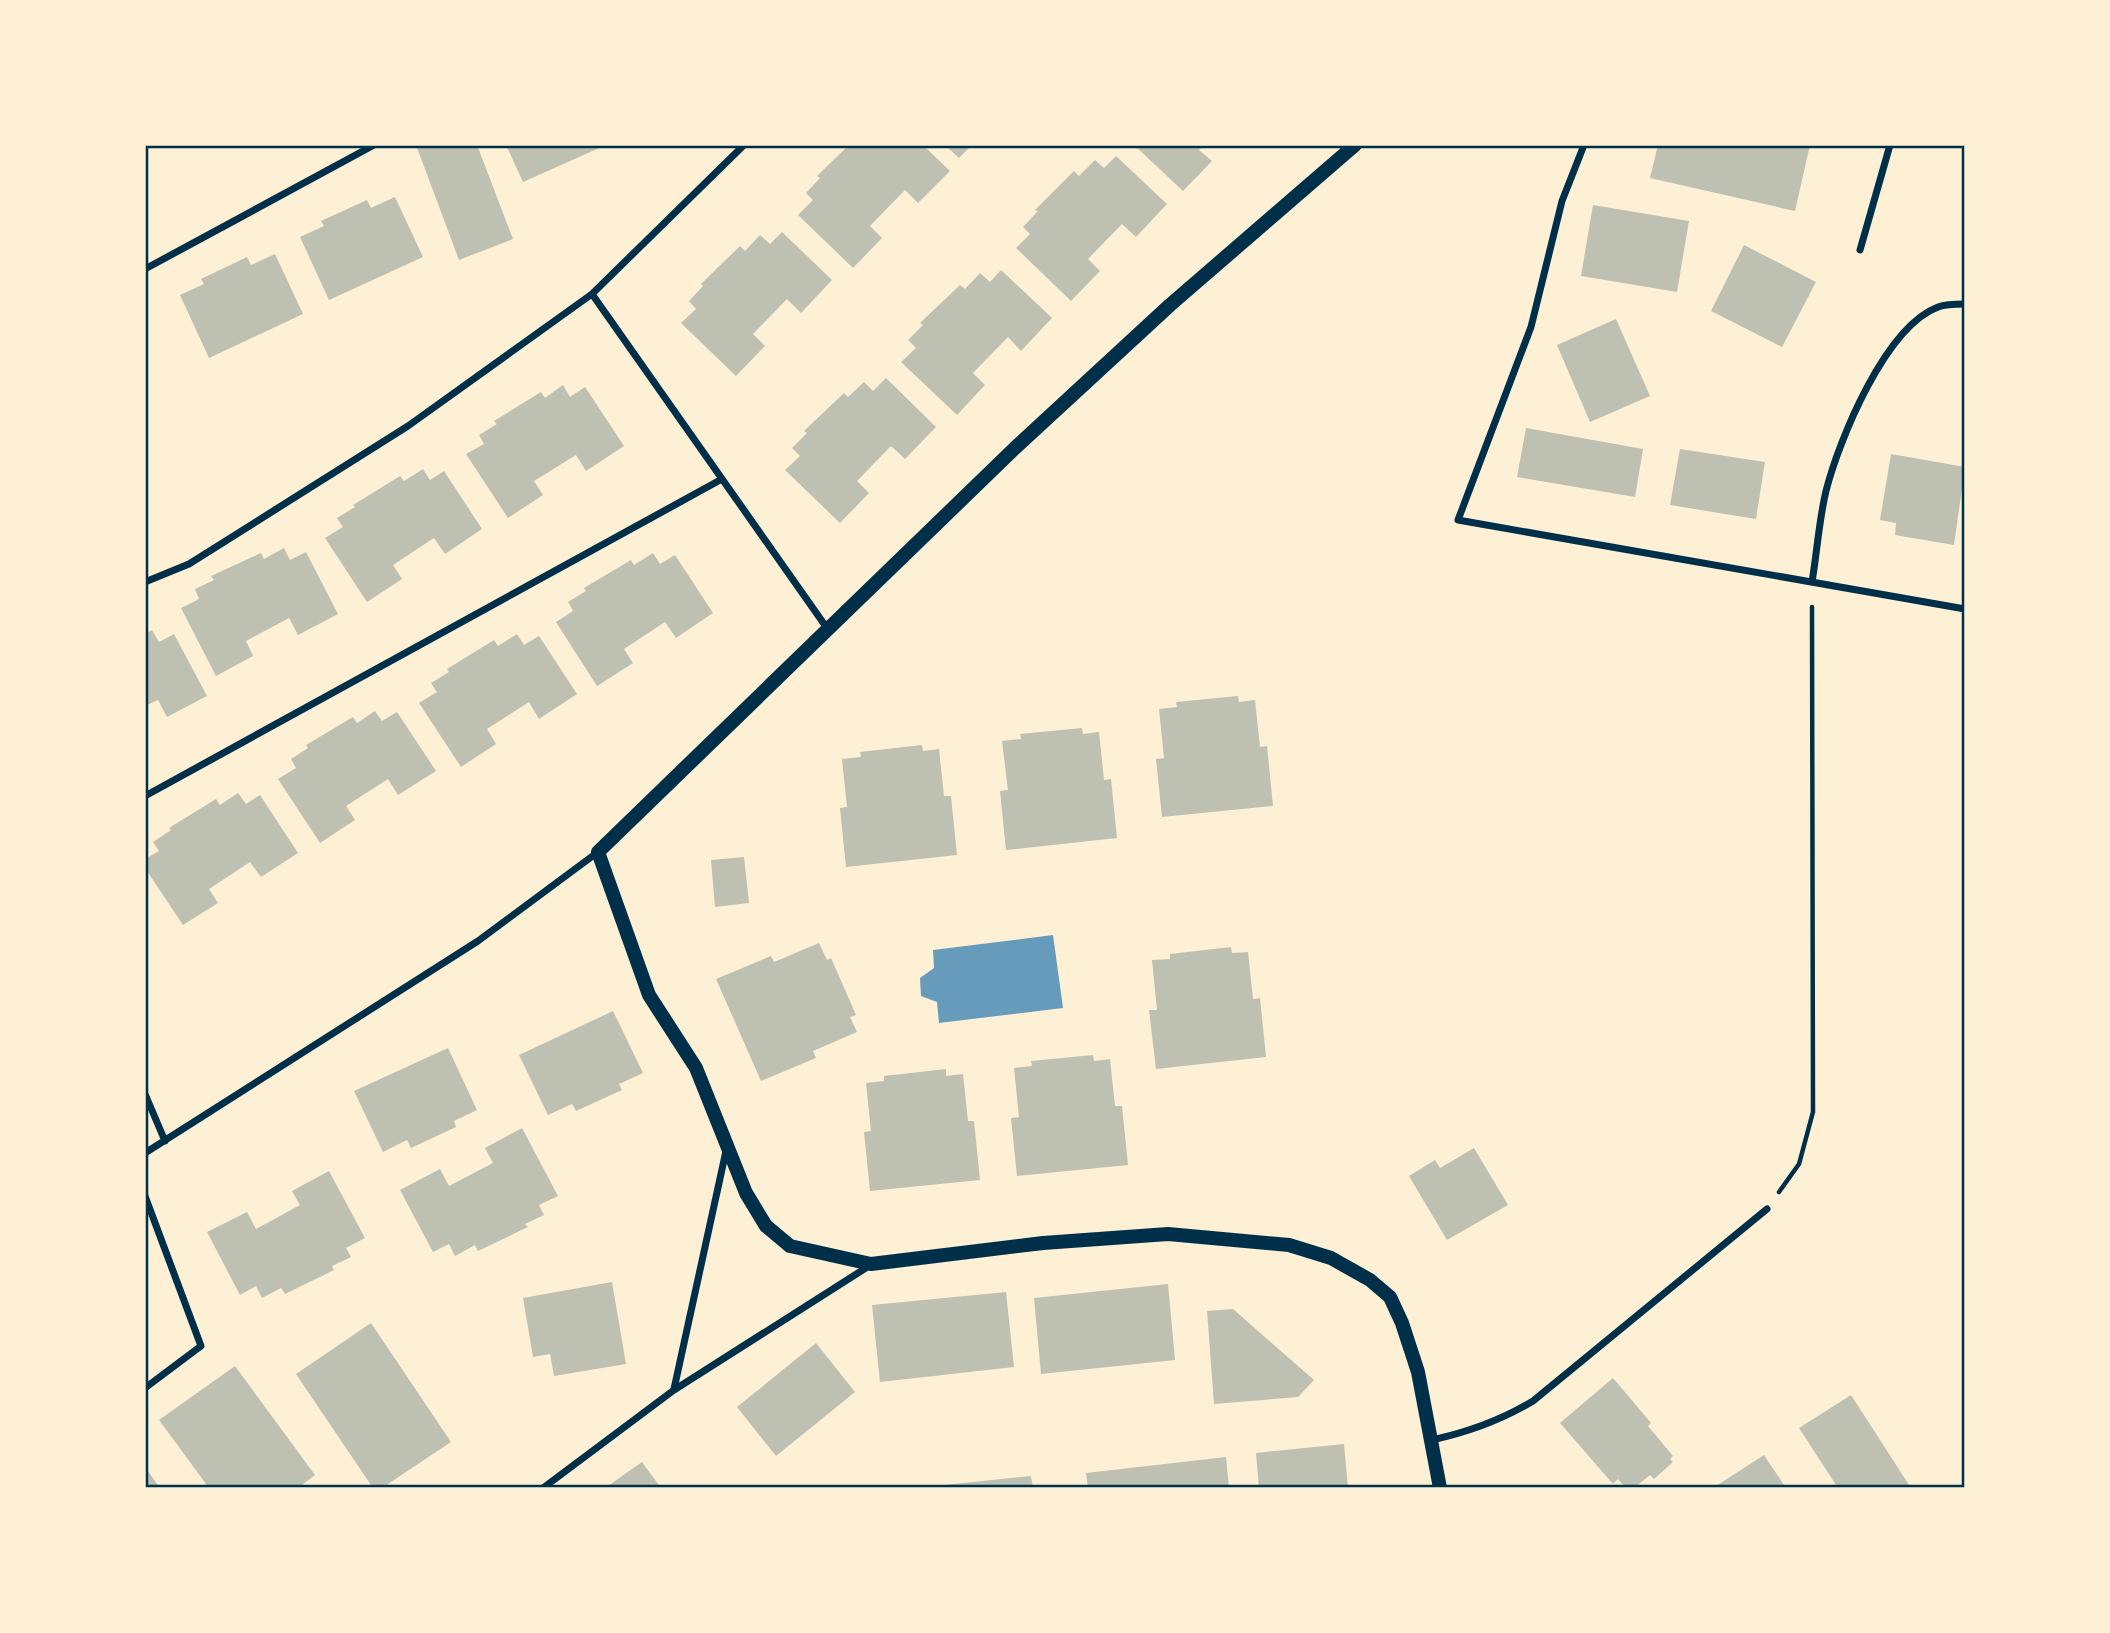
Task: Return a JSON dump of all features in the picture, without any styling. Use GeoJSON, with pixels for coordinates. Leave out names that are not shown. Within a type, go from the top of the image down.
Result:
{"type":"FeatureCollection","features":[{"type":"Feature","properties":{"kind":"main road"},"geometry":{"type":"LineString","coordinates":[[1355,145],[1150,324],[1016,447],[598,852],[649,995],[695,1068],[746,1193],[766,1226],[790,1245],[871,1264],[1043,1244],[1168,1234],[1289,1245],[1321,1254],[1370,1280],[1390,1297],[1402,1323],[1418,1372],[1440,1488]]}},
{"type":"Feature","properties":{"kind":"street"},"geometry":{"type":"LineString","coordinates":[[145,268],[374,145]]}},
{"type":"Feature","properties":{"kind":"street"},"geometry":{"type":"LineString","coordinates":[[145,582],[189,564],[408,426],[592,294],[744,145]]}},
{"type":"Feature","properties":{"kind":"street"},"geometry":{"type":"LineString","coordinates":[[1584,145],[1562,201],[1531,327],[1458,520],[1965,609]]}},
{"type":"Feature","properties":{"kind":"street"},"geometry":{"type":"LineString","coordinates":[[1860,250],[1890,145]]}},
{"type":"Feature","properties":{"kind":"street"},"geometry":{"type":"LineString","coordinates":[[592,294],[829,631]]}},
{"type":"Feature","properties":{"kind":"street"},"geometry":{"type":"LineString","coordinates":[[1812,582],[1826,492],[1840,446],[1862,396],[1890,349],[1918,320],[1938,307],[1965,304]]}},
{"type":"Feature","properties":{"kind":"street"},"geometry":{"type":"LineString","coordinates":[[145,796],[722,479]]}},
{"type":"Feature","properties":{"kind":"street"},"geometry":{"type":"LineString","coordinates":[[145,1153],[478,941],[598,852]]}},
{"type":"Feature","properties":{"kind":"street"},"geometry":{"type":"LineString","coordinates":[[145,1094],[164,1141]]}},
{"type":"Feature","properties":{"kind":"street"},"geometry":{"type":"LineString","coordinates":[[674,1390],[727,1147]]}},
{"type":"Feature","properties":{"kind":"street"},"geometry":{"type":"LineString","coordinates":[[145,1196],[201,1346],[145,1388]]}},
{"type":"Feature","properties":{"kind":"street"},"geometry":{"type":"LineString","coordinates":[[1432,1440],[1467,1433],[1504,1419],[1533,1401],[1767,1209]]}},
{"type":"Feature","properties":{"kind":"street"},"geometry":{"type":"LineString","coordinates":[[543,1488],[674,1390],[871,1264]]}},
{"type":"Feature","properties":{"kind":"path"},"geometry":{"type":"LineString","coordinates":[[1767,1209],[1799,1164],[1813,1112],[1812,582]]}},
{"type":"Feature","properties":{"kind":"water"},"geometry":{"type":"Polygon","coordinates":[[[1053,935],[1063,1008],[939,1023],[937,1002],[921,996],[920,978],[934,968],[933,950],[1053,935]]]}},
{"type":"Feature","properties":{"kind":"building"},"geometry":{"type":"Polygon","coordinates":[[[416,145],[477,145],[513,239],[459,260],[416,145]]]}},
{"type":"Feature","properties":{"kind":"building"},"geometry":{"type":"Polygon","coordinates":[[[506,145],[606,145],[523,182],[506,145]]]}},
{"type":"Feature","properties":{"kind":"building"},"geometry":{"type":"Polygon","coordinates":[[[849,145],[923,145],[950,171],[918,203],[905,190],[870,226],[882,238],[853,268],[798,215],[813,200],[806,193],[820,178],[817,176],[849,145]]]}},
{"type":"Feature","properties":{"kind":"building"},"geometry":{"type":"Polygon","coordinates":[[[945,145],[972,145],[959,158],[945,145]]]}},
{"type":"Feature","properties":{"kind":"building"},"geometry":{"type":"Polygon","coordinates":[[[1134,145],[1204,145],[1199,150],[1212,161],[1183,191],[1134,145]]]}},
{"type":"Feature","properties":{"kind":"building"},"geometry":{"type":"Polygon","coordinates":[[[1658,145],[1810,145],[1795,211],[1650,178],[1658,145]]]}},
{"type":"Feature","properties":{"kind":"building"},"geometry":{"type":"Polygon","coordinates":[[[1116,156],[1167,204],[1136,237],[1122,224],[1088,259],[1100,271],[1071,301],[1016,248],[1030,234],[1023,227],[1038,211],[1035,210],[1074,171],[1079,176],[1095,160],[1104,168],[1116,156]]]}},
{"type":"Feature","properties":{"kind":"building"},"geometry":{"type":"Polygon","coordinates":[[[395,197],[423,257],[329,300],[300,237],[324,226],[321,221],[367,200],[371,208],[395,197]]]}},
{"type":"Feature","properties":{"kind":"building"},"geometry":{"type":"Polygon","coordinates":[[[1593,205],[1689,221],[1677,292],[1581,276],[1593,205]]]}},
{"type":"Feature","properties":{"kind":"building"},"geometry":{"type":"Polygon","coordinates":[[[782,232],[832,280],[801,313],[787,299],[753,334],[765,346],[736,376],[681,323],[696,309],[689,301],[703,286],[701,284],[740,246],[745,251],[760,235],[770,244],[782,232]]]}},
{"type":"Feature","properties":{"kind":"building"},"geometry":{"type":"Polygon","coordinates":[[[1744,245],[1816,282],[1782,347],[1711,311],[1744,245]]]}},
{"type":"Feature","properties":{"kind":"building"},"geometry":{"type":"Polygon","coordinates":[[[275,254],[303,314],[209,358],[180,295],[204,284],[201,279],[247,257],[251,265],[275,254]]]}},
{"type":"Feature","properties":{"kind":"building"},"geometry":{"type":"Polygon","coordinates":[[[1001,270],[1052,318],[1021,351],[1008,337],[973,373],[985,385],[957,415],[901,362],[916,348],[908,340],[923,325],[920,323],[960,285],[965,289],[980,273],[990,282],[1001,270]]]}},
{"type":"Feature","properties":{"kind":"building"},"geometry":{"type":"Polygon","coordinates":[[[1616,319],[1650,396],[1590,422],[1557,345],[1616,319]]]}},
{"type":"Feature","properties":{"kind":"building"},"geometry":{"type":"Polygon","coordinates":[[[886,378],[936,427],[905,459],[891,446],[857,481],[869,493],[840,523],[785,470],[800,456],[792,448],[807,433],[804,431],[844,393],[848,397],[864,382],[873,391],[886,378]]]}},
{"type":"Feature","properties":{"kind":"building"},"geometry":{"type":"Polygon","coordinates":[[[563,385],[570,397],[585,387],[624,446],[586,471],[576,455],[534,481],[543,495],[508,518],[466,454],[484,444],[479,435],[497,424],[494,421],[541,392],[545,398],[563,385]]]}},
{"type":"Feature","properties":{"kind":"building"},"geometry":{"type":"Polygon","coordinates":[[[1526,428],[1643,449],[1635,497],[1517,477],[1526,428]]]}},
{"type":"Feature","properties":{"kind":"building"},"geometry":{"type":"Polygon","coordinates":[[[1680,449],[1765,462],[1756,519],[1670,505],[1680,449]]]}},
{"type":"Feature","properties":{"kind":"building"},"geometry":{"type":"Polygon","coordinates":[[[1891,454],[1965,467],[1954,545],[1895,535],[1896,523],[1880,520],[1891,454]]]}},
{"type":"Feature","properties":{"kind":"building"},"geometry":{"type":"Polygon","coordinates":[[[423,469],[430,480],[444,471],[482,529],[445,554],[434,538],[393,565],[402,579],[367,602],[325,538],[343,527],[337,518],[355,507],[353,505],[400,476],[404,481],[423,469]]]}},
{"type":"Feature","properties":{"kind":"building"},"geometry":{"type":"Polygon","coordinates":[[[284,548],[290,560],[306,552],[338,614],[298,635],[289,618],[246,641],[253,656],[216,676],[181,608],[199,599],[195,589],[214,580],[211,576],[261,553],[264,559],[284,548]]]}},
{"type":"Feature","properties":{"kind":"building"},"geometry":{"type":"Polygon","coordinates":[[[653,553],[660,564],[675,555],[713,613],[676,638],[665,622],[624,649],[633,663],[597,686],[556,622],[573,611],[568,602],[586,591],[584,588],[631,560],[634,565],[653,553]]]}},
{"type":"Feature","properties":{"kind":"building"},"geometry":{"type":"Polygon","coordinates":[[[152,630],[159,642],[174,634],[207,696],[167,717],[158,700],[145,706],[145,634],[152,630]]]}},
{"type":"Feature","properties":{"kind":"building"},"geometry":{"type":"Polygon","coordinates":[[[517,634],[524,645],[539,636],[577,694],[539,719],[529,702],[487,729],[496,744],[461,767],[419,703],[437,692],[431,683],[449,672],[447,669],[494,640],[498,646],[517,634]]]}},
{"type":"Feature","properties":{"kind":"building"},"geometry":{"type":"Polygon","coordinates":[[[1238,696],[1239,702],[1255,700],[1260,747],[1267,746],[1273,806],[1162,817],[1156,759],[1164,758],[1159,709],[1177,707],[1176,702],[1238,696]]]}},
{"type":"Feature","properties":{"kind":"building"},"geometry":{"type":"Polygon","coordinates":[[[375,711],[382,721],[397,712],[436,771],[398,795],[388,779],[346,806],[355,820],[320,843],[278,779],[296,768],[291,759],[308,748],[306,745],[353,717],[357,723],[375,711]]]}},
{"type":"Feature","properties":{"kind":"building"},"geometry":{"type":"Polygon","coordinates":[[[1082,728],[1083,734],[1099,732],[1104,780],[1111,779],[1117,838],[1006,850],[1000,791],[1008,790],[1002,741],[1021,739],[1020,734],[1082,728]]]}},
{"type":"Feature","properties":{"kind":"building"},"geometry":{"type":"Polygon","coordinates":[[[922,745],[923,751],[939,749],[944,796],[951,796],[957,855],[846,867],[840,808],[847,807],[842,759],[861,757],[860,752],[922,745]]]}},
{"type":"Feature","properties":{"kind":"building"},"geometry":{"type":"Polygon","coordinates":[[[238,793],[246,804],[260,795],[298,853],[261,877],[250,862],[209,889],[218,903],[183,925],[145,868],[145,859],[159,851],[153,842],[171,830],[169,828],[216,799],[220,805],[238,793]]]}},
{"type":"Feature","properties":{"kind":"building"},"geometry":{"type":"Polygon","coordinates":[[[744,857],[749,903],[715,907],[711,860],[744,857]]]}},
{"type":"Feature","properties":{"kind":"building"},"geometry":{"type":"Polygon","coordinates":[[[819,943],[827,960],[831,958],[856,1015],[850,1017],[857,1032],[813,1051],[816,1058],[761,1081],[716,979],[771,956],[774,962],[819,943]]]}},
{"type":"Feature","properties":{"kind":"building"},"geometry":{"type":"Polygon","coordinates":[[[1231,947],[1232,953],[1248,952],[1253,999],[1260,998],[1266,1057],[1156,1069],[1149,1010],[1157,1010],[1152,960],[1170,959],[1170,954],[1231,947]]]}},
{"type":"Feature","properties":{"kind":"building"},"geometry":{"type":"Polygon","coordinates":[[[613,1011],[643,1073],[619,1084],[622,1090],[576,1111],[572,1104],[548,1115],[519,1055],[613,1011]]]}},
{"type":"Feature","properties":{"kind":"building"},"geometry":{"type":"Polygon","coordinates":[[[448,1048],[477,1110],[454,1121],[456,1127],[411,1148],[407,1140],[383,1152],[354,1091],[448,1048]]]}},
{"type":"Feature","properties":{"kind":"building"},"geometry":{"type":"Polygon","coordinates":[[[1093,1055],[1094,1061],[1110,1059],[1115,1106],[1122,1106],[1128,1165],[1017,1176],[1011,1118],[1019,1117],[1014,1068],[1032,1066],[1031,1061],[1093,1055]]]}},
{"type":"Feature","properties":{"kind":"building"},"geometry":{"type":"Polygon","coordinates":[[[946,1069],[946,1076],[963,1074],[968,1121],[974,1121],[980,1180],[870,1191],[864,1132],[871,1131],[866,1083],[884,1081],[884,1076],[946,1069]]]}},
{"type":"Feature","properties":{"kind":"building"},"geometry":{"type":"Polygon","coordinates":[[[522,1128],[558,1196],[539,1205],[544,1215],[525,1224],[528,1227],[478,1251],[475,1245],[455,1256],[449,1244],[433,1252],[400,1190],[440,1169],[449,1186],[493,1163],[485,1148],[522,1128]]]}},
{"type":"Feature","properties":{"kind":"building"},"geometry":{"type":"Polygon","coordinates":[[[1474,1148],[1508,1205],[1447,1240],[1409,1176],[1435,1160],[1440,1168],[1474,1148]]]}},
{"type":"Feature","properties":{"kind":"building"},"geometry":{"type":"Polygon","coordinates":[[[329,1171],[365,1238],[346,1248],[351,1257],[332,1266],[334,1270],[285,1294],[281,1288],[262,1298],[256,1286],[240,1295],[207,1232],[247,1212],[256,1229],[300,1205],[292,1191],[329,1171]]]}},
{"type":"Feature","properties":{"kind":"building"},"geometry":{"type":"Polygon","coordinates":[[[612,1282],[626,1364],[554,1376],[550,1354],[533,1357],[523,1298],[612,1282]]]}},
{"type":"Feature","properties":{"kind":"building"},"geometry":{"type":"Polygon","coordinates":[[[1168,1284],[1175,1360],[1041,1374],[1034,1298],[1168,1284]]]}},
{"type":"Feature","properties":{"kind":"building"},"geometry":{"type":"Polygon","coordinates":[[[1006,1292],[1014,1367],[880,1382],[872,1305],[1006,1292]]]}},
{"type":"Feature","properties":{"kind":"building"},"geometry":{"type":"Polygon","coordinates":[[[1233,1309],[1314,1380],[1298,1397],[1214,1404],[1207,1311],[1233,1309]]]}},
{"type":"Feature","properties":{"kind":"building"},"geometry":{"type":"Polygon","coordinates":[[[371,1323],[451,1442],[382,1488],[373,1488],[296,1374],[371,1323]]]}},
{"type":"Feature","properties":{"kind":"building"},"geometry":{"type":"Polygon","coordinates":[[[816,1343],[855,1392],[776,1456],[737,1407],[816,1343]]]}},
{"type":"Feature","properties":{"kind":"building"},"geometry":{"type":"Polygon","coordinates":[[[235,1366],[315,1475],[298,1488],[209,1488],[159,1420],[235,1366]]]}},
{"type":"Feature","properties":{"kind":"building"},"geometry":{"type":"Polygon","coordinates":[[[1613,1378],[1651,1423],[1648,1426],[1673,1456],[1670,1459],[1673,1462],[1654,1479],[1650,1475],[1634,1488],[1626,1488],[1618,1479],[1613,1484],[1560,1423],[1613,1378]]]}},
{"type":"Feature","properties":{"kind":"building"},"geometry":{"type":"Polygon","coordinates":[[[1851,1395],[1911,1488],[1838,1488],[1799,1428],[1851,1395]]]}},
{"type":"Feature","properties":{"kind":"building"},"geometry":{"type":"Polygon","coordinates":[[[1344,1444],[1348,1488],[1259,1488],[1256,1453],[1344,1444]]]}},
{"type":"Feature","properties":{"kind":"building"},"geometry":{"type":"Polygon","coordinates":[[[1764,1455],[1786,1488],[1713,1488],[1764,1455]]]}},
{"type":"Feature","properties":{"kind":"building"},"geometry":{"type":"Polygon","coordinates":[[[1226,1457],[1229,1488],[1088,1488],[1086,1473],[1226,1457]]]}},
{"type":"Feature","properties":{"kind":"building"},"geometry":{"type":"Polygon","coordinates":[[[642,1462],[661,1488],[605,1488],[642,1462]]]}},
{"type":"Feature","properties":{"kind":"building"},"geometry":{"type":"Polygon","coordinates":[[[145,1467],[160,1488],[145,1488],[145,1467]]]}},
{"type":"Feature","properties":{"kind":"building"},"geometry":{"type":"Polygon","coordinates":[[[1031,1476],[1033,1488],[935,1488],[935,1486],[1031,1476]]]}}]}
